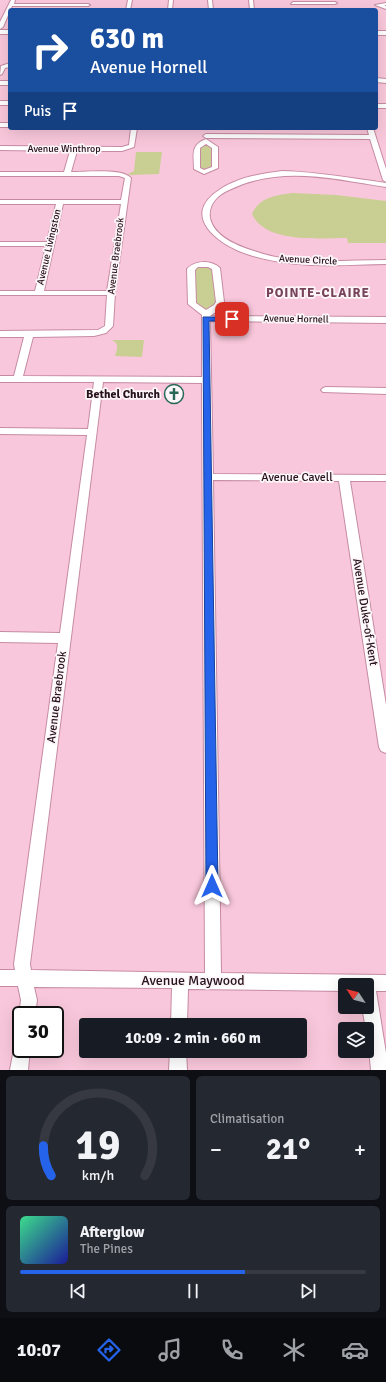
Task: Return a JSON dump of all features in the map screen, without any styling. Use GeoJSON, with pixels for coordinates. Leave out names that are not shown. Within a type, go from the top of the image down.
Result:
{"type":"FeatureCollection","features":[{"type":"Feature","properties":{"kind":"street"},"geometry":{"type":"LineString","coordinates":[[12,2],[88,5]]}},
{"type":"Feature","properties":{"kind":"street"},"geometry":{"type":"LineString","coordinates":[[292,2],[336,2]]}},
{"type":"Feature","properties":{"kind":"street"},"geometry":{"type":"LineString","coordinates":[[386,4],[377,6],[386,8]]}},
{"type":"Feature","properties":{"kind":"street"},"geometry":{"type":"LineString","coordinates":[[0,27],[5,17]]}},
{"type":"Feature","properties":{"kind":"street"},"geometry":{"type":"LineString","coordinates":[[0,73],[3,67],[8,66]]}},
{"type":"Feature","properties":{"kind":"street","name":"Avenue Winthrop"},"geometry":{"type":"LineString","coordinates":[[0,148],[128,148],[132,146],[134,130]]}},
{"type":"Feature","properties":{"kind":"street"},"geometry":{"type":"LineString","coordinates":[[206,130],[206,139],[215,147],[215,168],[204,172],[197,168],[197,148],[206,139],[372,137]]}},
{"type":"Feature","properties":{"kind":"street"},"geometry":{"type":"LineString","coordinates":[[370,130],[386,180]]}},
{"type":"Feature","properties":{"kind":"street"},"geometry":{"type":"LineString","coordinates":[[0,174],[67,174],[74,149]]}},
{"type":"Feature","properties":{"kind":"street","name":"Avenue Braebrook"},"geometry":{"type":"LineString","coordinates":[[30,334],[100,333],[106,330],[109,326],[111,292],[128,178],[120,174],[67,174]]}},
{"type":"Feature","properties":{"kind":"street","name":"Avenue Circle"},"geometry":{"type":"LineString","coordinates":[[386,185],[306,174],[266,175],[244,180],[219,193],[211,201],[206,210],[206,217],[213,231],[222,239],[234,246],[275,259],[299,261],[386,262]]}},
{"type":"Feature","properties":{"kind":"street"},"geometry":{"type":"LineString","coordinates":[[0,202],[124,202]]}},
{"type":"Feature","properties":{"kind":"street","name":"Avenue Livingston"},"geometry":{"type":"LineString","coordinates":[[39,293],[60,202]]}},
{"type":"Feature","properties":{"kind":"street"},"geometry":{"type":"LineString","coordinates":[[0,244],[50,244]]}},
{"type":"Feature","properties":{"kind":"street"},"geometry":{"type":"LineString","coordinates":[[206,316],[217,307],[220,302],[216,268],[209,265],[196,265],[191,269],[192,304],[206,316],[213,980]]}},
{"type":"Feature","properties":{"kind":"street"},"geometry":{"type":"LineString","coordinates":[[0,292],[111,292]]}},
{"type":"Feature","properties":{"kind":"street","name":"Avenue Hornell"},"geometry":{"type":"LineString","coordinates":[[206,316],[386,320]]}},
{"type":"Feature","properties":{"kind":"street"},"geometry":{"type":"LineString","coordinates":[[0,334],[30,334],[18,379]]}},
{"type":"Feature","properties":{"kind":"street"},"geometry":{"type":"LineString","coordinates":[[0,379],[207,380]]}},
{"type":"Feature","properties":{"kind":"street","name":"Avenue Braebrook"},"geometry":{"type":"LineString","coordinates":[[28,1006],[29,1000],[22,964],[99,380]]}},
{"type":"Feature","properties":{"kind":"street"},"geometry":{"type":"LineString","coordinates":[[326,390],[386,390]]}},
{"type":"Feature","properties":{"kind":"street"},"geometry":{"type":"LineString","coordinates":[[0,431],[92,432]]}},
{"type":"Feature","properties":{"kind":"street","name":"Avenue Cavell"},"geometry":{"type":"LineString","coordinates":[[208,477],[386,478]]}},
{"type":"Feature","properties":{"kind":"street","name":"Avenue Duke-of-Kent"},"geometry":{"type":"LineString","coordinates":[[344,478],[386,747]]}},
{"type":"Feature","properties":{"kind":"street"},"geometry":{"type":"LineString","coordinates":[[0,637],[64,638]]}},
{"type":"Feature","properties":{"kind":"street","name":"Avenue Maywood"},"geometry":{"type":"LineString","coordinates":[[0,978],[338,982]]}},
{"type":"Feature","properties":{"kind":"street"},"geometry":{"type":"LineString","coordinates":[[179,1018],[180,981]]}},
{"type":"Feature","properties":{"kind":"street","name":"Avenue Maywood"},"geometry":{"type":"LineString","coordinates":[[374,983],[386,983]]}},
{"type":"Feature","properties":{"kind":"street"},"geometry":{"type":"LineString","coordinates":[[372,1014],[380,1070]]}},
{"type":"Feature","properties":{"kind":"street"},"geometry":{"type":"LineString","coordinates":[[19,1070],[21,1058]]}},
{"type":"Feature","properties":{"kind":"street"},"geometry":{"type":"LineString","coordinates":[[178,1058],[178,1070]]}},
{"type":"Feature","properties":{"kind":"green space"},"geometry":{"type":"Polygon","coordinates":[[[206,141],[212,145],[213,170],[200,170],[198,146],[206,141]]]}},
{"type":"Feature","properties":{"kind":"green space"},"geometry":{"type":"Polygon","coordinates":[[[136,152],[162,152],[159,174],[128,174],[134,171],[136,152]]]}},
{"type":"Feature","properties":{"kind":"green space"},"geometry":{"type":"Polygon","coordinates":[[[293,193],[336,195],[386,201],[386,243],[348,243],[347,238],[309,238],[281,235],[259,224],[252,214],[255,208],[264,200],[275,196],[293,193]]]}},
{"type":"Feature","properties":{"kind":"green space"},"geometry":{"type":"Polygon","coordinates":[[[196,265],[216,268],[220,302],[206,314],[196,308],[191,269],[196,265]]]}},
{"type":"Feature","properties":{"kind":"green space"},"geometry":{"type":"Polygon","coordinates":[[[112,340],[144,340],[142,357],[115,356],[117,345],[112,340]]]}},
{"type":"Feature","properties":{"kind":"place","name":"Bethel Church"},"geometry":{"type":"Point","coordinates":[174,394]}},
{"type":"Feature","properties":{"kind":"district","name":"POINTE-CLAIRE"},"geometry":{"type":"Point","coordinates":[318,293]}},
{"type":"Feature","properties":{"kind":"route"},"geometry":{"type":"LineString","coordinates":[[212,886],[206,318],[232,319]]}}]}
